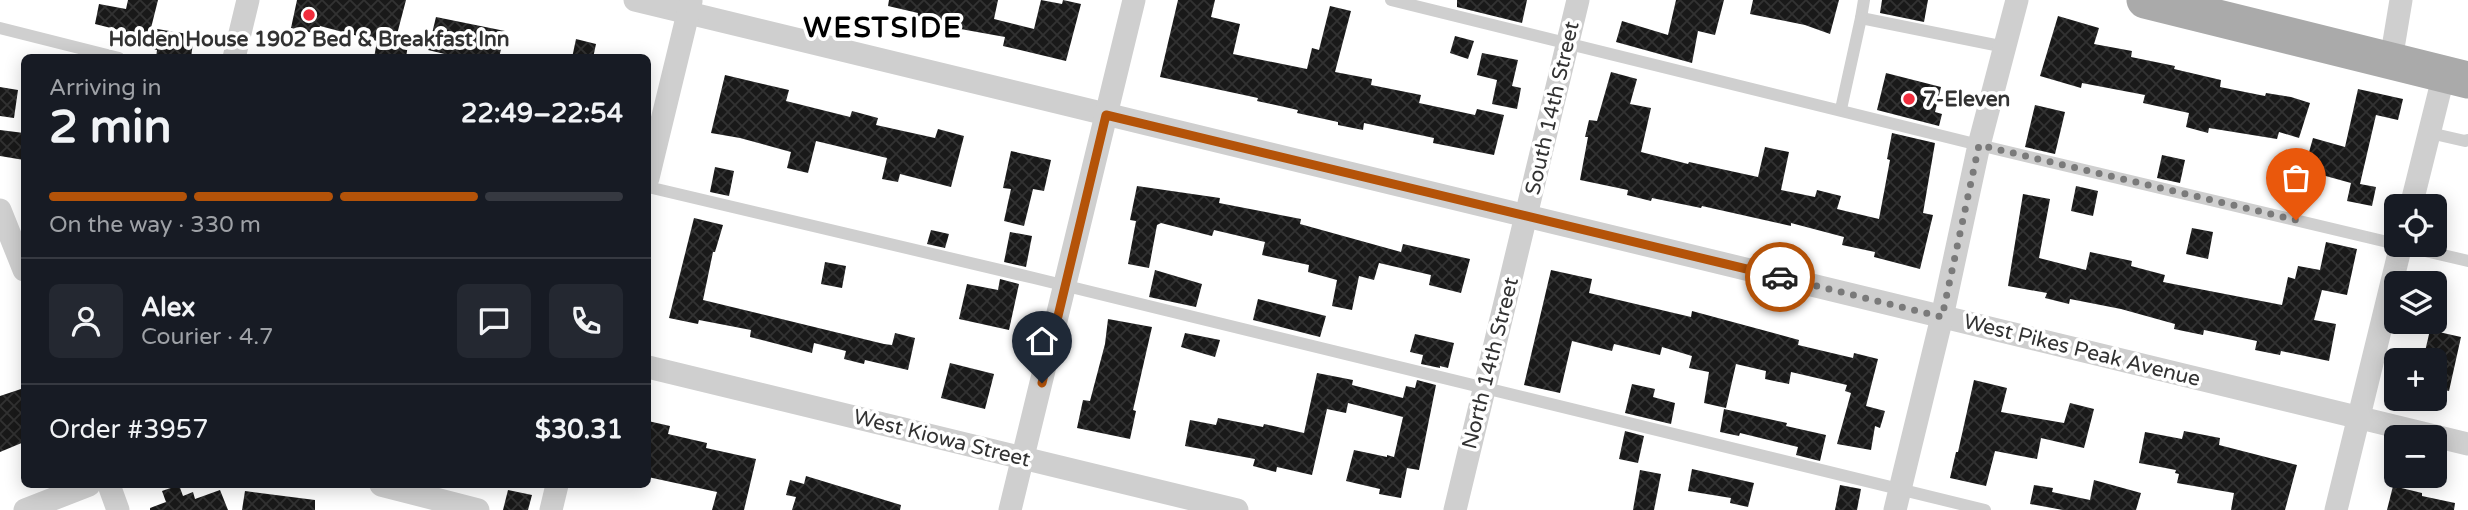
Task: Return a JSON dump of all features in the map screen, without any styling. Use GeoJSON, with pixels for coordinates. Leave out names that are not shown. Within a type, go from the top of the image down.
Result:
{"type":"FeatureCollection","features":[{"type":"Feature","properties":{"kind":"main road"},"geometry":{"type":"LineString","coordinates":[[2145,0],[2456,77]]}},
{"type":"Feature","properties":{"kind":"street"},"geometry":{"type":"LineString","coordinates":[[235,54],[248,0]]}},
{"type":"Feature","properties":{"kind":"street","name":"West Pikes Peak Avenue"},"geometry":{"type":"LineString","coordinates":[[635,0],[690,7],[1106,115],[2468,444]]}},
{"type":"Feature","properties":{"kind":"street"},"geometry":{"type":"LineString","coordinates":[[1010,510],[1135,0]]}},
{"type":"Feature","properties":{"kind":"street","name":"South 14th Street"},"geometry":{"type":"LineString","coordinates":[[1526,216],[1578,0]]}},
{"type":"Feature","properties":{"kind":"street"},"geometry":{"type":"LineString","coordinates":[[1898,500],[1942,317],[1979,145],[2017,0]]}},
{"type":"Feature","properties":{"kind":"street"},"geometry":{"type":"LineString","coordinates":[[2390,60],[2401,0]]}},
{"type":"Feature","properties":{"kind":"street"},"geometry":{"type":"LineString","coordinates":[[651,166],[690,7]]}},
{"type":"Feature","properties":{"kind":"street"},"geometry":{"type":"LineString","coordinates":[[2414,194],[2430,133],[2456,77]]}},
{"type":"Feature","properties":{"kind":"street"},"geometry":{"type":"LineString","coordinates":[[0,211],[21,217]]}},
{"type":"Feature","properties":{"kind":"street"},"geometry":{"type":"LineString","coordinates":[[0,211],[21,263]]}},
{"type":"Feature","properties":{"kind":"street","name":"North 14th Street"},"geometry":{"type":"LineString","coordinates":[[1455,510],[1526,216]]}},
{"type":"Feature","properties":{"kind":"street"},"geometry":{"type":"LineString","coordinates":[[2336,510],[2397,257]]}},
{"type":"Feature","properties":{"kind":"street","name":"West Kiowa Street"},"geometry":{"type":"LineString","coordinates":[[651,368],[1237,510]]}},
{"type":"Feature","properties":{"kind":"street"},"geometry":{"type":"LineString","coordinates":[[25,510],[81,488]]}},
{"type":"Feature","properties":{"kind":"street"},"geometry":{"type":"LineString","coordinates":[[110,488],[118,510]]}},
{"type":"Feature","properties":{"kind":"street"},"geometry":{"type":"LineString","coordinates":[[393,488],[478,510]]}},
{"type":"Feature","properties":{"kind":"street"},"geometry":{"type":"LineString","coordinates":[[551,510],[556,488]]}},
{"type":"Feature","properties":{"kind":"lane"},"geometry":{"type":"LineString","coordinates":[[1391,0],[1979,145],[2384,241]]}},
{"type":"Feature","properties":{"kind":"lane"},"geometry":{"type":"LineString","coordinates":[[1840,109],[1864,0]]}},
{"type":"Feature","properties":{"kind":"lane"},"geometry":{"type":"LineString","coordinates":[[1861,18],[2005,47]]}},
{"type":"Feature","properties":{"kind":"lane"},"geometry":{"type":"LineString","coordinates":[[0,28],[102,54]]}},
{"type":"Feature","properties":{"kind":"lane"},"geometry":{"type":"LineString","coordinates":[[2430,133],[2468,140]]}},
{"type":"Feature","properties":{"kind":"lane"},"geometry":{"type":"LineString","coordinates":[[651,188],[1065,285],[1484,388],[1898,500],[1984,510]]}},
{"type":"Feature","properties":{"kind":"lane"},"geometry":{"type":"LineString","coordinates":[[2447,256],[2468,261]]}},
{"type":"Feature","properties":{"kind":"building"},"geometry":{"type":"Polygon","coordinates":[[[128,0],[158,0],[151,28],[194,35],[192,54],[156,54],[157,50],[116,39],[119,30],[95,24],[99,4],[126,9],[128,0]]]}},
{"type":"Feature","properties":{"kind":"building"},"geometry":{"type":"Polygon","coordinates":[[[297,0],[406,0],[395,42],[408,44],[407,54],[375,54],[377,41],[320,26],[318,34],[291,28],[297,0]]]}},
{"type":"Feature","properties":{"kind":"building"},"geometry":{"type":"Polygon","coordinates":[[[889,0],[998,0],[994,19],[1034,29],[1041,0],[1062,4],[1063,0],[1081,4],[1066,61],[1003,46],[1005,37],[916,21],[918,13],[888,6],[889,0]]]}},
{"type":"Feature","properties":{"kind":"building"},"geometry":{"type":"Polygon","coordinates":[[[1178,0],[1215,0],[1211,17],[1240,24],[1233,54],[1307,69],[1312,48],[1319,50],[1330,6],[1351,11],[1335,72],[1372,79],[1371,85],[1421,95],[1419,103],[1475,115],[1477,109],[1504,115],[1494,155],[1433,143],[1434,138],[1364,123],[1363,130],[1338,125],[1338,122],[1297,113],[1298,110],[1257,101],[1258,98],[1160,77],[1178,0]]]}},
{"type":"Feature","properties":{"kind":"building"},"geometry":{"type":"Polygon","coordinates":[[[1457,0],[1527,0],[1522,23],[1457,7],[1457,0]]]}},
{"type":"Feature","properties":{"kind":"building"},"geometry":{"type":"Polygon","coordinates":[[[1676,0],[1724,0],[1715,35],[1698,31],[1692,63],[1616,42],[1622,21],[1668,35],[1676,0]]]}},
{"type":"Feature","properties":{"kind":"building"},"geometry":{"type":"Polygon","coordinates":[[[1753,0],[1839,0],[1830,34],[1805,25],[1750,14],[1753,0]]]}},
{"type":"Feature","properties":{"kind":"building"},"geometry":{"type":"Polygon","coordinates":[[[1882,0],[1928,0],[1924,22],[1880,13],[1882,0]]]}},
{"type":"Feature","properties":{"kind":"building"},"geometry":{"type":"Polygon","coordinates":[[[2058,16],[2099,28],[2094,44],[2132,51],[2131,57],[2175,66],[2174,69],[2221,80],[2220,87],[2265,96],[2266,93],[2291,97],[2310,103],[2299,138],[2279,132],[2277,139],[2209,128],[2208,133],[2186,127],[2189,113],[2143,103],[2145,95],[2082,83],[2081,88],[2040,76],[2058,16]]]}},
{"type":"Feature","properties":{"kind":"building"},"geometry":{"type":"Polygon","coordinates":[[[436,17],[505,31],[500,54],[444,54],[428,50],[436,17]]]}},
{"type":"Feature","properties":{"kind":"building"},"geometry":{"type":"Polygon","coordinates":[[[1455,36],[1474,41],[1468,59],[1450,53],[1455,36]]]}},
{"type":"Feature","properties":{"kind":"building"},"geometry":{"type":"Polygon","coordinates":[[[576,39],[596,44],[594,54],[573,54],[576,39]]]}},
{"type":"Feature","properties":{"kind":"building"},"geometry":{"type":"Polygon","coordinates":[[[1482,53],[1518,60],[1512,86],[1521,88],[1517,109],[1492,104],[1497,80],[1477,75],[1482,53]]]}},
{"type":"Feature","properties":{"kind":"building"},"geometry":{"type":"Polygon","coordinates":[[[1611,72],[1637,79],[1630,104],[1651,108],[1641,152],[1758,177],[1765,147],[1789,152],[1781,190],[1815,197],[1817,190],[1841,196],[1837,209],[1879,219],[1892,133],[1935,143],[1923,213],[1933,215],[1920,269],[1874,257],[1875,252],[1842,245],[1844,237],[1791,223],[1791,226],[1652,198],[1651,201],[1627,195],[1628,190],[1580,180],[1589,120],[1597,121],[1611,72]]]}},
{"type":"Feature","properties":{"kind":"building","name":"7-Eleven"},"geometry":{"type":"Polygon","coordinates":[[[1886,73],[1941,87],[1935,112],[1942,114],[1939,126],[1877,110],[1886,73]]]}},
{"type":"Feature","properties":{"kind":"building"},"geometry":{"type":"Polygon","coordinates":[[[725,75],[789,90],[786,101],[850,117],[852,111],[878,118],[876,125],[935,138],[938,129],[964,136],[951,187],[900,174],[898,182],[882,179],[887,158],[816,141],[808,173],[787,168],[791,152],[711,133],[725,75]]]}},
{"type":"Feature","properties":{"kind":"building"},"geometry":{"type":"Polygon","coordinates":[[[0,87],[18,90],[14,118],[0,116],[0,87]]]}},
{"type":"Feature","properties":{"kind":"building"},"geometry":{"type":"Polygon","coordinates":[[[2358,89],[2403,99],[2398,120],[2376,115],[2360,184],[2376,187],[2372,206],[2347,201],[2351,183],[2304,170],[2313,138],[2345,147],[2358,89]]]}},
{"type":"Feature","properties":{"kind":"building"},"geometry":{"type":"Polygon","coordinates":[[[2035,105],[2065,112],[2055,154],[2025,147],[2035,105]]]}},
{"type":"Feature","properties":{"kind":"building"},"geometry":{"type":"Polygon","coordinates":[[[0,130],[21,133],[21,160],[0,156],[0,130]]]}},
{"type":"Feature","properties":{"kind":"building"},"geometry":{"type":"Polygon","coordinates":[[[1011,151],[1051,160],[1044,191],[1033,189],[1024,226],[1004,221],[1011,189],[1003,188],[1011,151]]]}},
{"type":"Feature","properties":{"kind":"building"},"geometry":{"type":"Polygon","coordinates":[[[2162,155],[2185,160],[2180,183],[2157,178],[2162,155]]]}},
{"type":"Feature","properties":{"kind":"building"},"geometry":{"type":"Polygon","coordinates":[[[715,167],[734,171],[729,196],[710,192],[715,167]]]}},
{"type":"Feature","properties":{"kind":"building"},"geometry":{"type":"Polygon","coordinates":[[[1137,186],[1220,198],[1219,203],[1301,219],[1300,224],[1401,252],[1403,244],[1470,259],[1461,293],[1429,285],[1431,275],[1379,263],[1374,280],[1359,276],[1352,310],[1332,306],[1337,280],[1308,272],[1309,265],[1262,255],[1265,242],[1214,230],[1212,236],[1161,223],[1157,225],[1149,268],[1128,264],[1136,221],[1130,220],[1137,186]]]}},
{"type":"Feature","properties":{"kind":"building"},"geometry":{"type":"Polygon","coordinates":[[[2076,186],[2098,191],[2093,216],[2071,211],[2076,186]]]}},
{"type":"Feature","properties":{"kind":"building"},"geometry":{"type":"Polygon","coordinates":[[[2023,194],[2050,199],[2039,258],[2086,270],[2090,252],[2132,261],[2131,266],[2165,275],[2163,282],[2282,305],[2288,277],[2295,279],[2298,266],[2320,270],[2326,242],[2357,249],[2347,295],[2322,290],[2314,320],[2336,324],[2329,361],[2281,351],[2280,355],[2255,350],[2257,341],[2204,330],[2203,335],[2174,329],[2175,324],[2121,309],[2070,299],[2069,304],[2045,298],[2047,293],[2008,286],[2023,194]]]}},
{"type":"Feature","properties":{"kind":"building"},"geometry":{"type":"Polygon","coordinates":[[[694,218],[723,225],[713,252],[703,300],[884,344],[892,345],[895,333],[915,338],[908,370],[865,360],[864,364],[844,359],[846,351],[814,343],[812,353],[750,337],[751,330],[699,320],[698,324],[669,318],[694,218]]]}},
{"type":"Feature","properties":{"kind":"building"},"geometry":{"type":"Polygon","coordinates":[[[2192,228],[2213,232],[2208,259],[2186,254],[2192,228]]]}},
{"type":"Feature","properties":{"kind":"building"},"geometry":{"type":"Polygon","coordinates":[[[931,230],[949,234],[945,248],[927,244],[931,230]]]}},
{"type":"Feature","properties":{"kind":"building"},"geometry":{"type":"Polygon","coordinates":[[[1010,232],[1032,236],[1026,267],[1004,262],[1010,232]]]}},
{"type":"Feature","properties":{"kind":"building"},"geometry":{"type":"Polygon","coordinates":[[[825,262],[846,266],[842,288],[821,284],[825,262]]]}},
{"type":"Feature","properties":{"kind":"building"},"geometry":{"type":"Polygon","coordinates":[[[1155,270],[1202,284],[1196,307],[1149,297],[1155,270]]]}},
{"type":"Feature","properties":{"kind":"building"},"geometry":{"type":"Polygon","coordinates":[[[1551,270],[1592,279],[1589,293],[1691,317],[1692,311],[1799,340],[1798,345],[1853,358],[1854,353],[1878,359],[1866,406],[1885,411],[1880,428],[1875,426],[1871,450],[1837,444],[1851,393],[1845,391],[1847,385],[1791,372],[1789,384],[1765,379],[1766,371],[1736,364],[1726,408],[1704,403],[1709,372],[1689,368],[1692,356],[1662,347],[1660,355],[1614,344],[1612,351],[1572,341],[1560,393],[1524,385],[1551,270]]]}},
{"type":"Feature","properties":{"kind":"building"},"geometry":{"type":"Polygon","coordinates":[[[1000,279],[1019,284],[1009,330],[959,319],[967,284],[998,290],[1000,279]]]}},
{"type":"Feature","properties":{"kind":"building"},"geometry":{"type":"Polygon","coordinates":[[[1258,299],[1326,316],[1320,337],[1253,320],[1258,299]]]}},
{"type":"Feature","properties":{"kind":"building"},"geometry":{"type":"Polygon","coordinates":[[[1108,319],[1152,327],[1133,410],[1136,411],[1130,439],[1077,428],[1083,400],[1090,401],[1105,344],[1108,319]]]}},
{"type":"Feature","properties":{"kind":"building"},"geometry":{"type":"Polygon","coordinates":[[[1185,333],[1220,340],[1215,357],[1181,347],[1185,333]]]}},
{"type":"Feature","properties":{"kind":"building"},"geometry":{"type":"Polygon","coordinates":[[[1415,334],[1454,343],[1448,368],[1421,364],[1423,355],[1410,352],[1415,334]]]}},
{"type":"Feature","properties":{"kind":"building"},"geometry":{"type":"Polygon","coordinates":[[[2429,334],[2461,337],[2449,391],[2447,348],[2426,348],[2429,334]]]}},
{"type":"Feature","properties":{"kind":"building"},"geometry":{"type":"Polygon","coordinates":[[[950,363],[994,374],[985,409],[941,398],[950,363]]]}},
{"type":"Feature","properties":{"kind":"building"},"geometry":{"type":"Polygon","coordinates":[[[1317,373],[1353,380],[1352,385],[1403,398],[1406,386],[1415,388],[1417,380],[1436,385],[1419,470],[1407,468],[1401,498],[1379,494],[1380,489],[1346,481],[1354,450],[1394,457],[1403,417],[1348,403],[1346,413],[1327,409],[1312,475],[1277,467],[1276,472],[1253,466],[1255,459],[1185,446],[1190,420],[1216,425],[1218,418],[1304,433],[1317,373]]]}},
{"type":"Feature","properties":{"kind":"building"},"geometry":{"type":"Polygon","coordinates":[[[1974,380],[2007,388],[2001,412],[2064,423],[2070,403],[2094,409],[2084,448],[2041,438],[2037,459],[1995,451],[1986,486],[1950,478],[1974,380]]]}},
{"type":"Feature","properties":{"kind":"building"},"geometry":{"type":"Polygon","coordinates":[[[1632,384],[1655,389],[1653,397],[1675,403],[1671,424],[1625,413],[1632,384]]]}},
{"type":"Feature","properties":{"kind":"building"},"geometry":{"type":"Polygon","coordinates":[[[21,389],[21,443],[0,452],[0,396],[21,389]]]}},
{"type":"Feature","properties":{"kind":"building"},"geometry":{"type":"Polygon","coordinates":[[[1724,409],[1826,435],[1820,461],[1796,455],[1798,447],[1740,433],[1739,436],[1720,432],[1724,409]]]}},
{"type":"Feature","properties":{"kind":"building"},"geometry":{"type":"Polygon","coordinates":[[[651,422],[670,426],[668,434],[707,443],[706,448],[756,459],[744,510],[712,510],[717,492],[651,478],[651,422]]]}},
{"type":"Feature","properties":{"kind":"building"},"geometry":{"type":"Polygon","coordinates":[[[1625,431],[1644,436],[1638,463],[1619,459],[1625,431]]]}},
{"type":"Feature","properties":{"kind":"building"},"geometry":{"type":"Polygon","coordinates":[[[2184,431],[2220,438],[2219,445],[2297,465],[2285,510],[2231,510],[2234,493],[2177,483],[2179,474],[2175,473],[2176,470],[2139,463],[2145,432],[2182,439],[2184,431]]]}},
{"type":"Feature","properties":{"kind":"building"},"geometry":{"type":"Polygon","coordinates":[[[1692,469],[1754,483],[1748,507],[1730,503],[1731,498],[1688,491],[1692,469]]]}},
{"type":"Feature","properties":{"kind":"building"},"geometry":{"type":"Polygon","coordinates":[[[1640,470],[1661,474],[1654,510],[1633,510],[1640,470]]]}},
{"type":"Feature","properties":{"kind":"building"},"geometry":{"type":"Polygon","coordinates":[[[806,476],[901,505],[900,510],[792,510],[796,497],[786,495],[790,480],[804,484],[806,476]]]}},
{"type":"Feature","properties":{"kind":"building"},"geometry":{"type":"Polygon","coordinates":[[[2094,480],[2141,493],[2136,510],[2063,510],[2030,504],[2034,485],[2053,488],[2052,492],[2090,500],[2094,480]]]}},
{"type":"Feature","properties":{"kind":"building"},"geometry":{"type":"Polygon","coordinates":[[[1840,485],[1861,489],[1857,510],[1835,510],[1840,485]]]}},
{"type":"Feature","properties":{"kind":"building"},"geometry":{"type":"Polygon","coordinates":[[[180,488],[183,496],[193,492],[195,499],[220,490],[228,510],[150,510],[166,502],[162,491],[180,488]]]}},
{"type":"Feature","properties":{"kind":"building"},"geometry":{"type":"Polygon","coordinates":[[[2392,488],[2455,503],[2454,510],[2387,510],[2392,488]]]}},
{"type":"Feature","properties":{"kind":"building"},"geometry":{"type":"Polygon","coordinates":[[[508,490],[532,495],[528,510],[503,510],[508,490]]]}},
{"type":"Feature","properties":{"kind":"building"},"geometry":{"type":"Polygon","coordinates":[[[245,491],[315,500],[315,510],[242,510],[245,491]]]}},
{"type":"Feature","properties":{"kind":"way so far"},"geometry":{"type":"LineString","coordinates":[[1780,277],[1942,317],[1979,145],[2296,220]]}},
{"type":"Feature","properties":{"kind":"place","name":"Holden House 1902 Bed & Breakfast Inn"},"geometry":{"type":"Point","coordinates":[309,15]}},
{"type":"Feature","properties":{"kind":"place","name":"7-Eleven"},"geometry":{"type":"Point","coordinates":[1909,99]}},
{"type":"Feature","properties":{"kind":"district","name":"WESTSIDE"},"geometry":{"type":"Point","coordinates":[883,27]}},
{"type":"Feature","properties":{"kind":"route"},"geometry":{"type":"LineString","coordinates":[[1042,383],[1106,115],[1780,277]]}}]}
